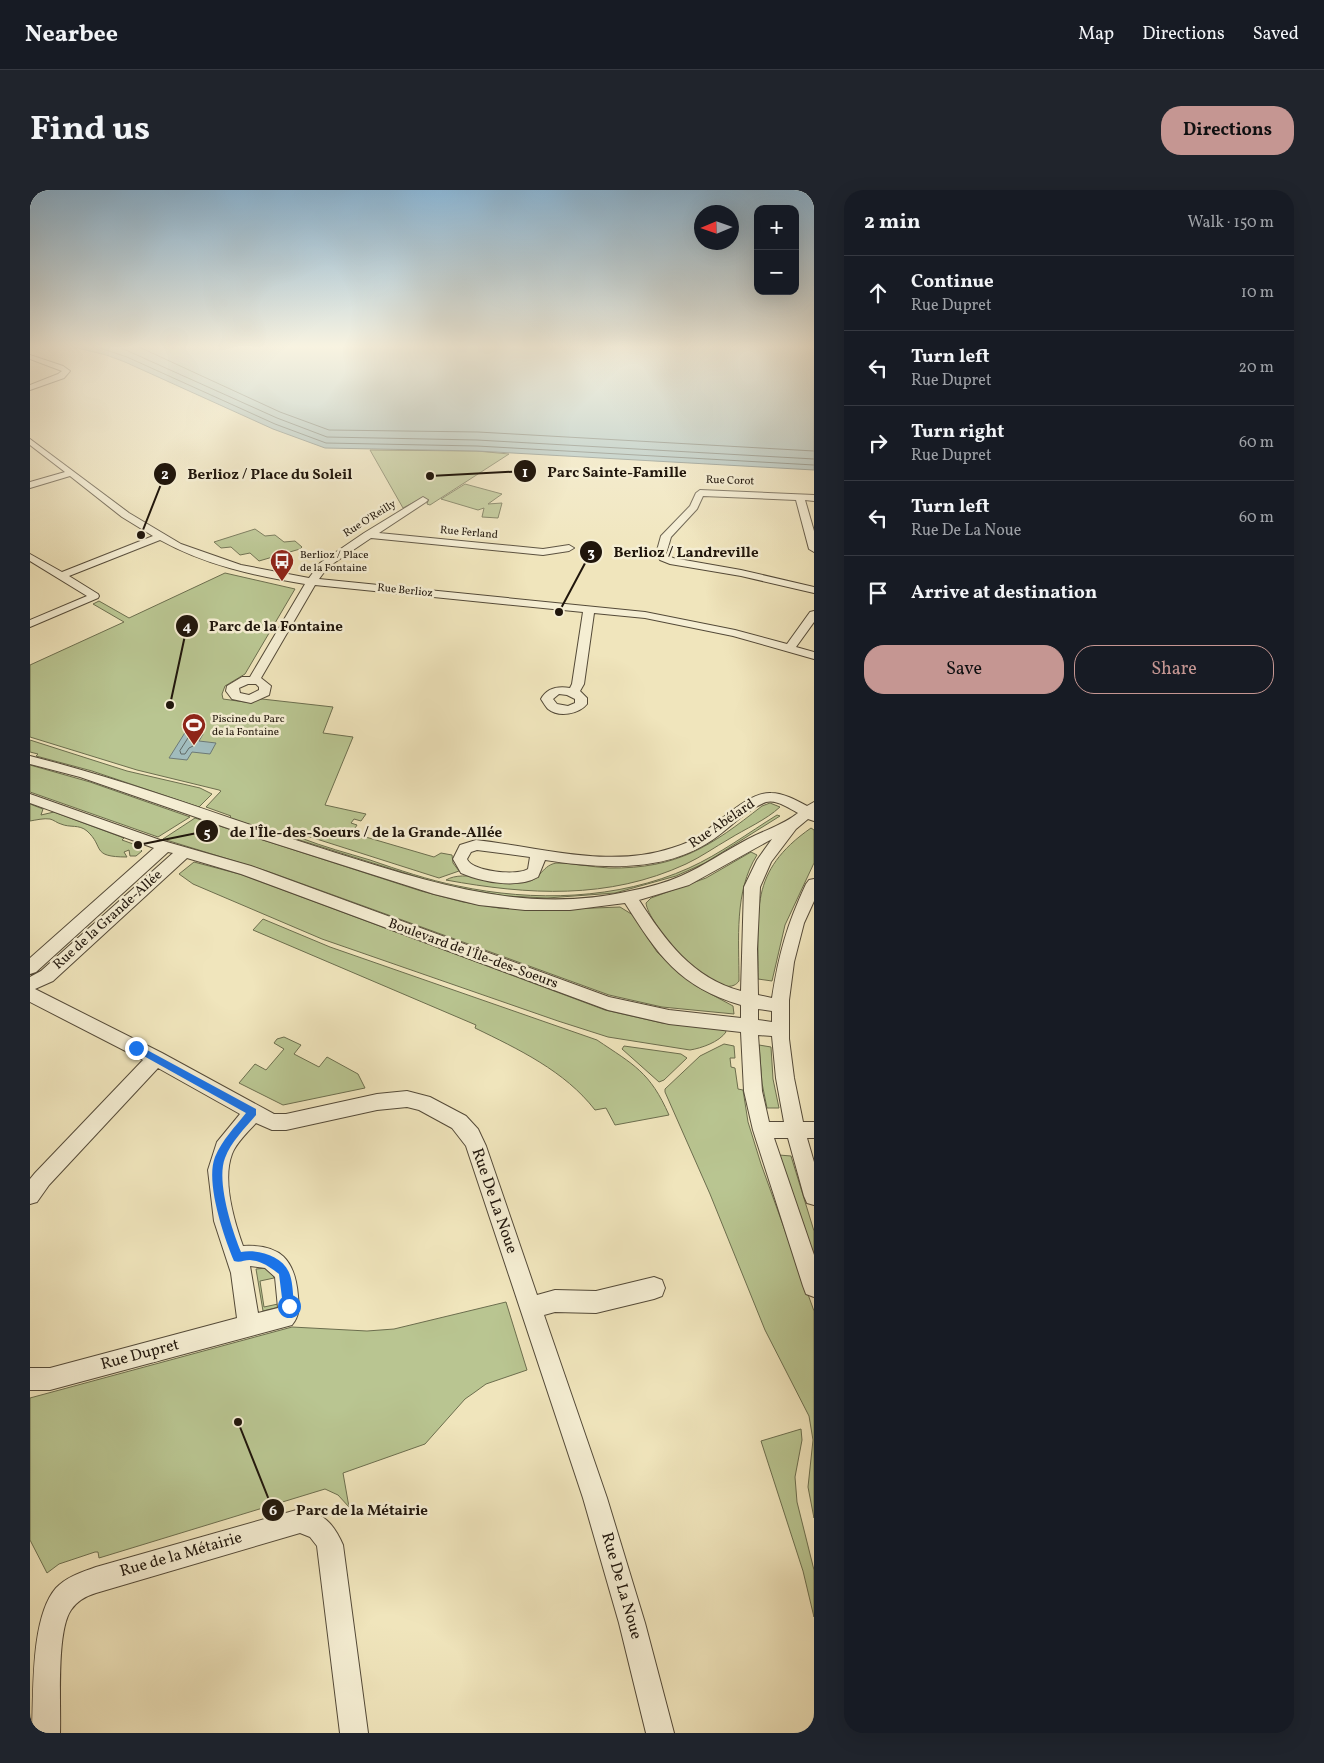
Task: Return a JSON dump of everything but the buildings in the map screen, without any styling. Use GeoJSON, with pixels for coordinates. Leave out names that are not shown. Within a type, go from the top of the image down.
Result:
{"type":"FeatureCollection","features":[{"type":"Feature","properties":{"kind":"street","name":"Rue Berlioz"},"geometry":{"type":"LineString","coordinates":[[33,445],[121,511],[160,537],[220,562],[311,581],[589,609],[686,622],[790,648],[814,656]]}},
{"type":"Feature","properties":{"kind":"street"},"geometry":{"type":"LineString","coordinates":[[30,485],[72,473]]}},
{"type":"Feature","properties":{"kind":"street","name":"Rue Corot"},"geometry":{"type":"LineString","coordinates":[[814,498],[700,493],[694,507],[666,536],[661,549],[661,555],[670,561],[741,573],[814,590]]}},
{"type":"Feature","properties":{"kind":"street"},"geometry":{"type":"LineString","coordinates":[[800,497],[814,549]]}},
{"type":"Feature","properties":{"kind":"street","name":"Rue O'Reilly"},"geometry":{"type":"LineString","coordinates":[[254,680],[311,581],[327,562],[423,500]]}},
{"type":"Feature","properties":{"kind":"street","name":"Rue Ferland"},"geometry":{"type":"LineString","coordinates":[[367,535],[547,552],[569,548]]}},
{"type":"Feature","properties":{"kind":"street"},"geometry":{"type":"LineString","coordinates":[[61,576],[160,537]]}},
{"type":"Feature","properties":{"kind":"street"},"geometry":{"type":"LineString","coordinates":[[30,557],[93,595],[93,597],[30,624]]}},
{"type":"Feature","properties":{"kind":"street"},"geometry":{"type":"LineString","coordinates":[[573,692],[578,684],[589,609]]}},
{"type":"Feature","properties":{"kind":"street"},"geometry":{"type":"LineString","coordinates":[[790,648],[814,614]]}},
{"type":"Feature","properties":{"kind":"street"},"geometry":{"type":"LineString","coordinates":[[30,760],[93,777],[256,833],[448,892],[493,901],[540,904],[584,903],[629,897],[696,876],[754,842],[792,825],[812,812]]}},
{"type":"Feature","properties":{"kind":"street","name":"Rue Abélard"},"geometry":{"type":"LineString","coordinates":[[538,854],[533,873],[519,878],[471,871],[462,866],[460,859],[465,849],[476,845],[538,854],[601,860],[643,860],[673,853],[693,845],[764,797],[775,798],[812,812]]}},
{"type":"Feature","properties":{"kind":"street","name":"Boulevard de l'Île-des-Soeurs"},"geometry":{"type":"LineString","coordinates":[[30,798],[165,846],[246,870],[613,1004],[669,1017],[780,1030]]}},
{"type":"Feature","properties":{"kind":"street"},"geometry":{"type":"LineString","coordinates":[[792,825],[764,860],[752,887],[748,950],[748,1025],[752,1079],[762,1130],[814,1286]]}},
{"type":"Feature","properties":{"kind":"street","name":"Rue de la Grande-Allée"},"geometry":{"type":"LineString","coordinates":[[30,968],[165,846]]}},
{"type":"Feature","properties":{"kind":"street","name":"Rue de la Grande-Allée"},"geometry":{"type":"LineString","coordinates":[[30,984],[47,976],[184,852]]}},
{"type":"Feature","properties":{"kind":"street"},"geometry":{"type":"LineString","coordinates":[[814,884],[800,911],[790,944],[780,1006],[780,1030],[786,1092],[805,1130],[814,1196]]}},
{"type":"Feature","properties":{"kind":"street"},"geometry":{"type":"LineString","coordinates":[[629,897],[659,944],[687,972],[716,989],[748,1001],[780,1006]]}},
{"type":"Feature","properties":{"kind":"street","name":"Rue De La Noue"},"geometry":{"type":"LineString","coordinates":[[30,994],[156,1058],[272,1122],[281,1123],[401,1098],[423,1103],[459,1122],[471,1135],[600,1515],[632,1623],[660,1733]]}},
{"type":"Feature","properties":{"kind":"street"},"geometry":{"type":"LineString","coordinates":[[30,1195],[42,1179],[156,1058]]}},
{"type":"Feature","properties":{"kind":"street"},"geometry":{"type":"LineString","coordinates":[[249,1326],[242,1274],[224,1221],[218,1164],[224,1148],[253,1112]]}},
{"type":"Feature","properties":{"kind":"street"},"geometry":{"type":"LineString","coordinates":[[762,1130],[805,1130]]}},
{"type":"Feature","properties":{"kind":"street","name":"Rue Dupret"},"geometry":{"type":"LineString","coordinates":[[30,1380],[50,1379],[281,1318],[288,1312],[289,1306],[285,1275],[279,1266],[266,1259],[250,1255],[238,1258]]}},
{"type":"Feature","properties":{"kind":"street"},"geometry":{"type":"LineString","coordinates":[[530,1308],[555,1301],[596,1302],[654,1288]]}},
{"type":"Feature","properties":{"kind":"street","name":"Rue de la Métairie"},"geometry":{"type":"LineString","coordinates":[[46,1733],[51,1625],[60,1603],[71,1591],[96,1580],[300,1521],[311,1523],[318,1527],[330,1545],[354,1733]]}},
{"type":"Feature","properties":{"kind":"green space"},"geometry":{"type":"Polygon","coordinates":[[[370,450],[477,451],[509,454],[430,505],[427,504],[428,501],[420,499],[403,508],[370,450]]]}},
{"type":"Feature","properties":{"kind":"green space"},"geometry":{"type":"Polygon","coordinates":[[[465,484],[502,494],[488,504],[502,503],[498,518],[482,517],[484,508],[478,510],[441,499],[465,484]]]}},
{"type":"Feature","properties":{"kind":"green space"},"geometry":{"type":"Polygon","coordinates":[[[255,529],[265,536],[275,535],[284,542],[295,541],[302,547],[259,561],[250,553],[240,555],[231,547],[221,548],[214,542],[255,529]]]}},
{"type":"Feature","properties":{"kind":"green space"},"geometry":{"type":"Polygon","coordinates":[[[225,573],[295,589],[245,674],[225,686],[222,694],[223,699],[245,702],[262,699],[333,707],[323,733],[353,737],[325,805],[366,814],[361,821],[354,819],[351,823],[357,825],[352,833],[434,857],[441,853],[452,855],[453,863],[459,871],[439,878],[304,835],[301,838],[436,881],[458,886],[516,894],[545,896],[575,895],[634,887],[662,879],[689,868],[723,850],[777,815],[780,816],[705,863],[676,876],[615,893],[547,898],[505,896],[443,885],[229,818],[231,816],[206,807],[221,791],[219,790],[137,770],[30,737],[30,665],[124,622],[93,604],[99,601],[129,618],[225,573]]]}},
{"type":"Feature","properties":{"kind":"green space"},"geometry":{"type":"Polygon","coordinates":[[[30,740],[127,771],[200,788],[212,794],[199,807],[92,771],[36,756],[38,754],[30,752],[30,740]]]}},
{"type":"Feature","properties":{"kind":"green space"},"geometry":{"type":"Polygon","coordinates":[[[30,765],[90,782],[190,817],[158,837],[30,792],[30,765]]]}},
{"type":"Feature","properties":{"kind":"green space"},"geometry":{"type":"Polygon","coordinates":[[[770,803],[780,807],[762,820],[697,858],[657,876],[627,884],[597,889],[537,891],[507,889],[446,880],[454,877],[472,876],[519,883],[532,880],[547,867],[556,863],[609,868],[655,864],[692,852],[709,843],[726,833],[762,806],[770,803]]]}},
{"type":"Feature","properties":{"kind":"green space"},"geometry":{"type":"Polygon","coordinates":[[[30,804],[43,809],[41,815],[54,812],[124,838],[122,840],[136,845],[142,851],[136,856],[130,856],[129,850],[124,852],[127,857],[115,857],[103,853],[84,829],[60,824],[50,819],[30,821],[30,804]]]}},
{"type":"Feature","properties":{"kind":"green space"},"geometry":{"type":"Polygon","coordinates":[[[195,818],[421,891],[463,902],[499,908],[543,910],[620,907],[633,915],[657,952],[673,968],[696,986],[733,1006],[734,1014],[662,1007],[609,995],[267,871],[163,839],[195,818]]]}},
{"type":"Feature","properties":{"kind":"green space"},"geometry":{"type":"Polygon","coordinates":[[[811,828],[814,830],[814,863],[785,925],[772,981],[758,979],[758,932],[761,894],[776,860],[791,844],[811,828]]]}},
{"type":"Feature","properties":{"kind":"green space"},"geometry":{"type":"Polygon","coordinates":[[[751,852],[757,855],[744,884],[741,900],[739,916],[739,981],[730,986],[717,983],[702,974],[686,960],[659,928],[650,914],[646,903],[651,898],[706,878],[751,852]]]}},
{"type":"Feature","properties":{"kind":"green space"},"geometry":{"type":"Polygon","coordinates":[[[194,862],[243,875],[605,1010],[662,1023],[725,1030],[726,1032],[710,1044],[690,1050],[608,1037],[322,939],[193,884],[179,874],[194,862]]]}},
{"type":"Feature","properties":{"kind":"green space"},"geometry":{"type":"Polygon","coordinates":[[[263,919],[330,947],[597,1040],[631,1063],[648,1079],[662,1100],[669,1115],[615,1125],[606,1108],[595,1110],[570,1084],[540,1062],[475,1028],[476,1025],[253,930],[263,919]]]}},
{"type":"Feature","properties":{"kind":"green space"},"geometry":{"type":"Polygon","coordinates":[[[284,1037],[301,1045],[294,1054],[319,1067],[327,1057],[358,1074],[365,1088],[283,1105],[239,1083],[255,1064],[266,1070],[284,1049],[274,1043],[277,1039],[284,1037]]]}},
{"type":"Feature","properties":{"kind":"green space"},"geometry":{"type":"Polygon","coordinates":[[[724,1044],[734,1046],[735,1058],[730,1058],[731,1067],[735,1068],[738,1089],[743,1090],[748,1122],[761,1164],[814,1311],[814,1518],[808,1487],[813,1440],[809,1416],[765,1330],[710,1194],[665,1092],[665,1089],[700,1056],[724,1044]]]}},
{"type":"Feature","properties":{"kind":"green space"},"geometry":{"type":"Polygon","coordinates":[[[759,1045],[771,1047],[773,1079],[779,1108],[767,1108],[762,1083],[759,1045]]]}},
{"type":"Feature","properties":{"kind":"green space"},"geometry":{"type":"Polygon","coordinates":[[[624,1046],[681,1054],[687,1058],[664,1080],[659,1082],[622,1049],[624,1046]]]}},
{"type":"Feature","properties":{"kind":"green space"},"geometry":{"type":"Polygon","coordinates":[[[779,1155],[791,1156],[814,1231],[814,1262],[779,1155]]]}},
{"type":"Feature","properties":{"kind":"green space"},"geometry":{"type":"Polygon","coordinates":[[[266,1268],[273,1273],[274,1278],[260,1281],[264,1307],[278,1304],[279,1307],[263,1311],[256,1269],[266,1268]]]}},
{"type":"Feature","properties":{"kind":"green space"},"geometry":{"type":"Polygon","coordinates":[[[506,1302],[527,1370],[486,1384],[465,1399],[425,1444],[343,1473],[349,1507],[338,1495],[325,1489],[99,1558],[98,1552],[95,1552],[59,1564],[47,1573],[30,1540],[30,1398],[292,1327],[367,1331],[394,1329],[506,1302]]]}},
{"type":"Feature","properties":{"kind":"green space"},"geometry":{"type":"Polygon","coordinates":[[[801,1429],[802,1440],[795,1477],[797,1502],[814,1570],[814,1617],[803,1571],[761,1441],[801,1429]]]}},
{"type":"Feature","properties":{"kind":"water"},"geometry":{"type":"Polygon","coordinates":[[[251,419],[814,419],[814,470],[477,451],[325,448],[251,419]]]}},
{"type":"Feature","properties":{"kind":"water"},"geometry":{"type":"Polygon","coordinates":[[[186,731],[203,734],[199,741],[216,743],[210,754],[192,752],[187,760],[169,758],[186,731]]]}},
{"type":"Feature","properties":{"kind":"place","name":"Parc Sainte-Famille"},"geometry":{"type":"Point","coordinates":[430,476]}},
{"type":"Feature","properties":{"kind":"place","name":"Berlioz / Place du Soleil"},"geometry":{"type":"Point","coordinates":[141,535]}},
{"type":"Feature","properties":{"kind":"place","name":"Berlioz / Place de la Fontaine"},"geometry":{"type":"Point","coordinates":[282,582]}},
{"type":"Feature","properties":{"kind":"place","name":"Berlioz / Landreville"},"geometry":{"type":"Point","coordinates":[559,612]}},
{"type":"Feature","properties":{"kind":"place","name":"Parc de la Fontaine"},"geometry":{"type":"Point","coordinates":[170,705]}},
{"type":"Feature","properties":{"kind":"place","name":"Piscine du Parc de la Fontaine"},"geometry":{"type":"Point","coordinates":[194,746]}},
{"type":"Feature","properties":{"kind":"place","name":"de l'Île-des-Soeurs / de la Grande-Allée"},"geometry":{"type":"Point","coordinates":[138,845]}},
{"type":"Feature","properties":{"kind":"place","name":"Parc de la Métairie"},"geometry":{"type":"Point","coordinates":[238,1422]}},
{"type":"Feature","properties":{"kind":"route"},"geometry":{"type":"LineString","coordinates":[[136,1048],[253,1112],[224,1148],[219,1159],[218,1175],[222,1211],[227,1231],[238,1258],[250,1255],[266,1259],[279,1266],[282,1270],[285,1275],[289,1306]]}}]}
